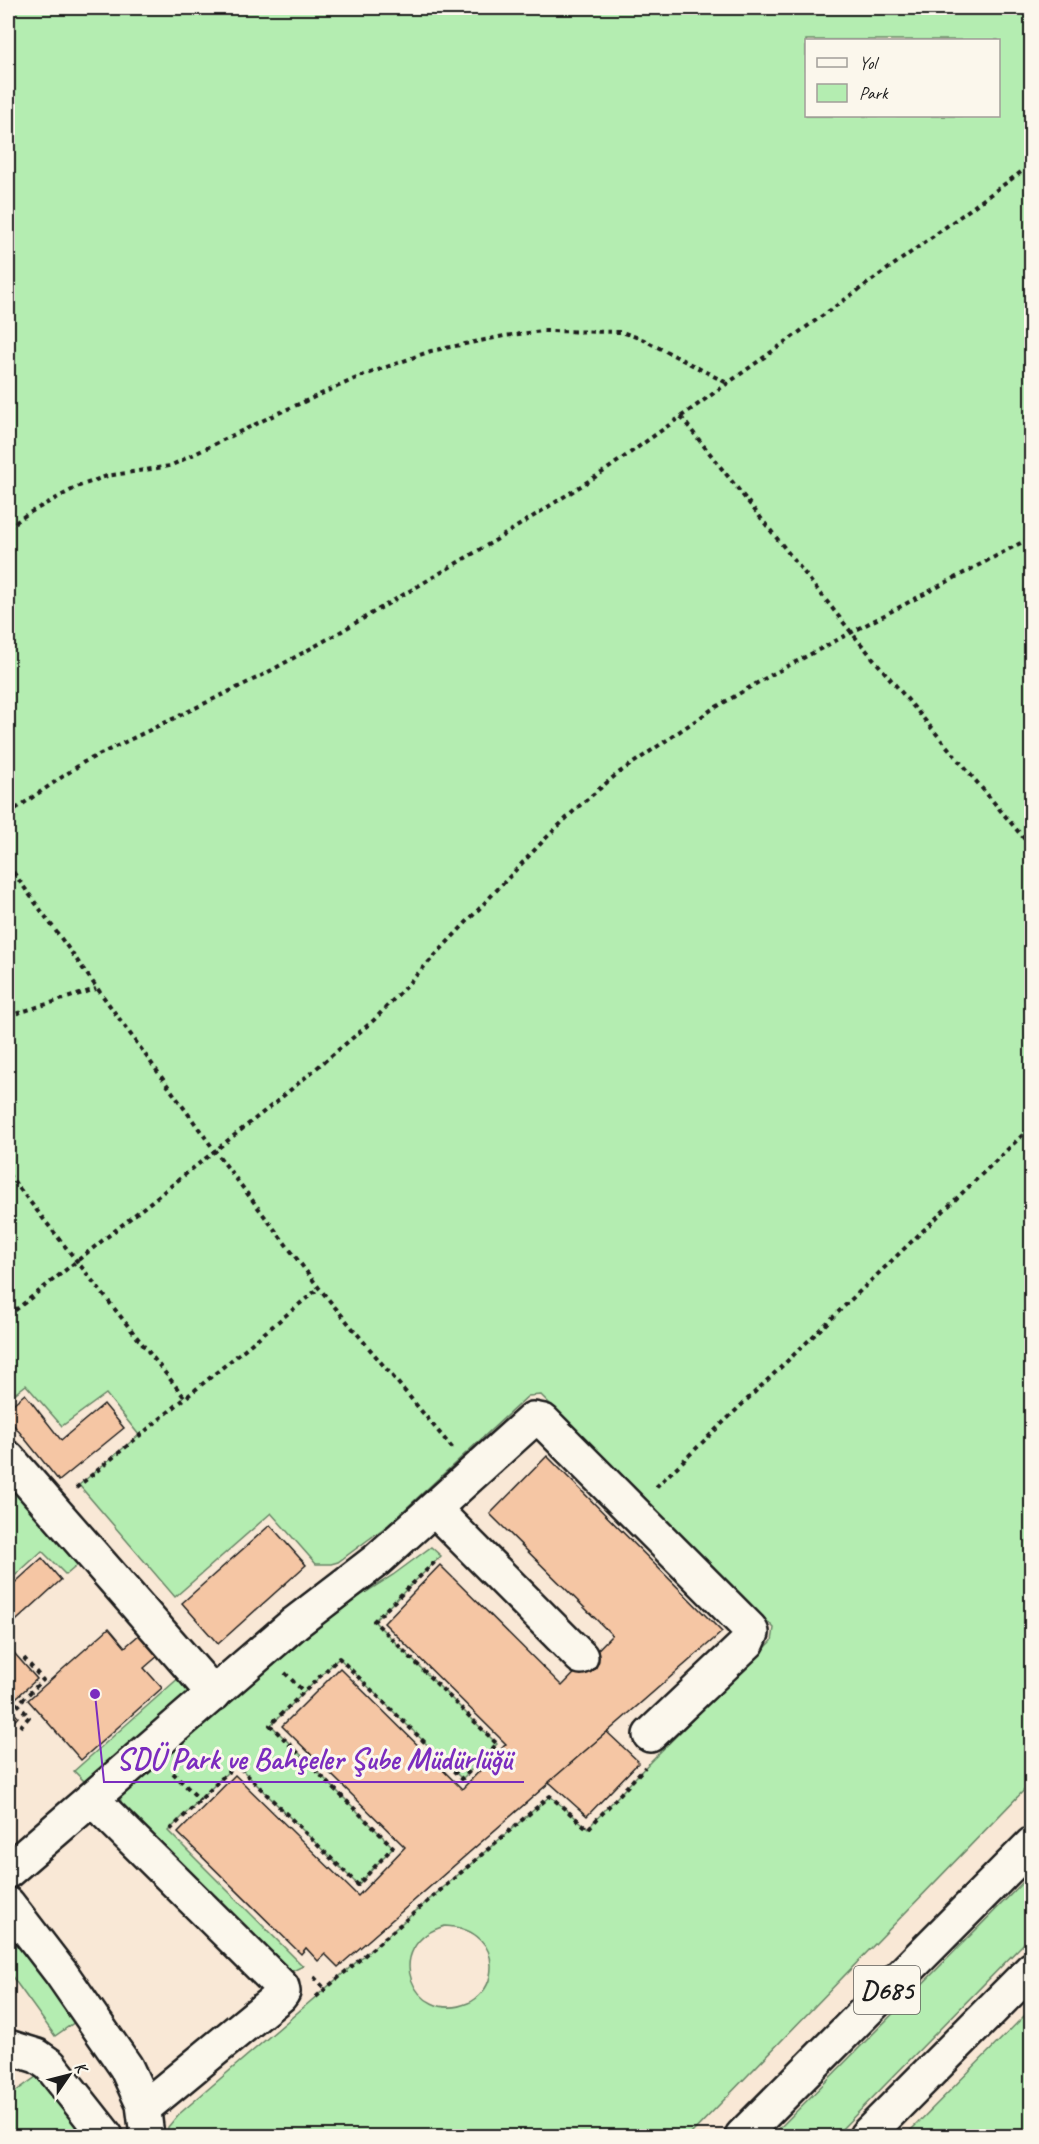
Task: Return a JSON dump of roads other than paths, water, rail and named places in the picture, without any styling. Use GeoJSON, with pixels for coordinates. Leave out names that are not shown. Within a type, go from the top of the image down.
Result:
{"type":"FeatureCollection","features":[{"type":"Feature","properties":{"kind":"main road"},"geometry":{"type":"LineString","coordinates":[[8,1871],[318,1604],[377,1560],[528,1421],[537,1419],[550,1428],[752,1633],[748,1642],[650,1748]]}},
{"type":"Feature","properties":{"kind":"main road"},"geometry":{"type":"LineString","coordinates":[[8,1458],[214,1694]]}},
{"type":"Feature","properties":{"kind":"main road"},"geometry":{"type":"LineString","coordinates":[[434,1509],[581,1657]]}},
{"type":"Feature","properties":{"kind":"main road"},"geometry":{"type":"LineString","coordinates":[[8,1904],[61,1973],[110,2043],[136,2085],[146,2122],[280,1996],[283,1992],[282,1987],[92,1799]]}},
{"type":"Feature","properties":{"kind":"main road","name":"D685"},"geometry":{"type":"LineString","coordinates":[[742,2136],[1032,1844]]}},
{"type":"Feature","properties":{"kind":"main road"},"geometry":{"type":"LineString","coordinates":[[866,2136],[1032,1969]]}},
{"type":"Feature","properties":{"kind":"main road"},"geometry":{"type":"LineString","coordinates":[[8,2047],[37,2056],[50,2065],[106,2136]]}},
{"type":"Feature","properties":{"kind":"place","name":"SDÜ Park ve Bahçeler Şube Müdürlüğü"},"geometry":{"type":"Point","coordinates":[95,1694]}}]}
